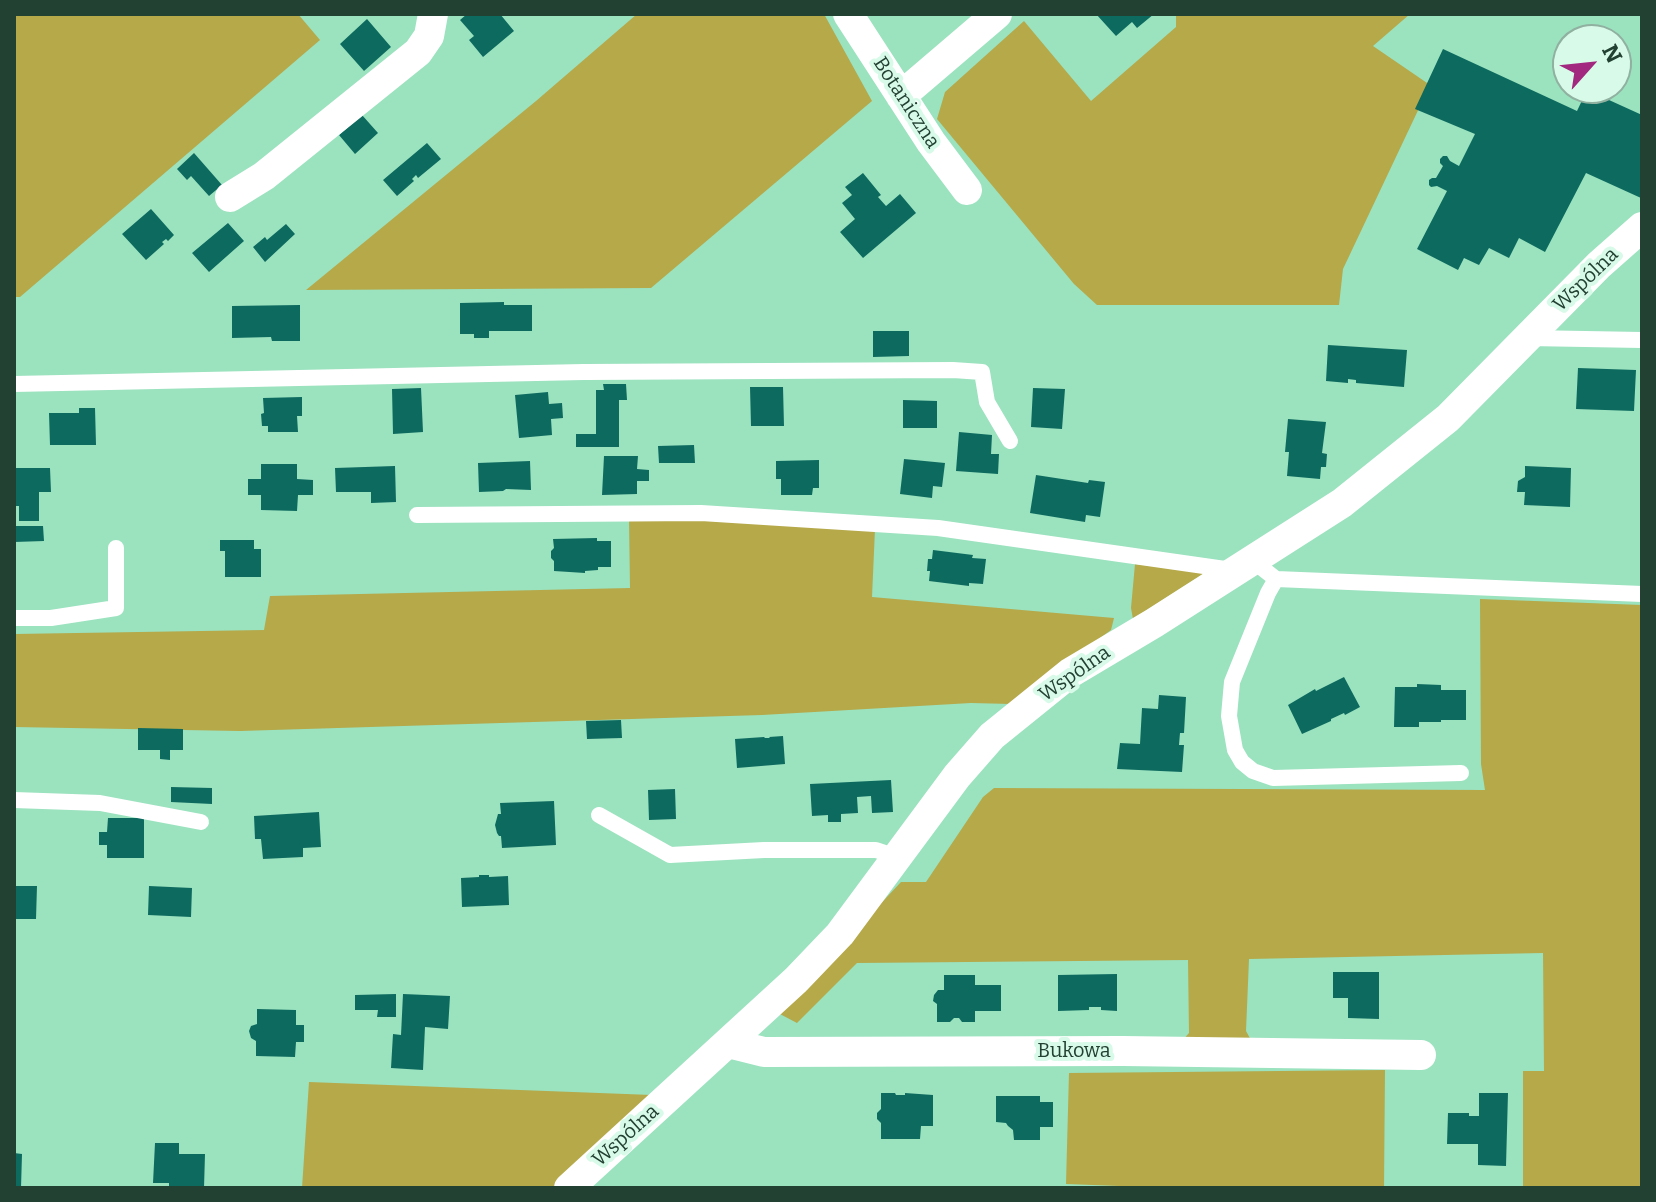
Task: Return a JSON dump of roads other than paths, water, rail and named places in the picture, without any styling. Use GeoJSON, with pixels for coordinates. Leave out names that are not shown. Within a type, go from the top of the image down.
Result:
{"type":"FeatureCollection","features":[{"type":"Feature","properties":{"kind":"street"},"geometry":{"type":"LineString","coordinates":[[230,197],[264,176],[418,52],[429,36],[433,14]]}},
{"type":"Feature","properties":{"kind":"street","name":"Botaniczna"},"geometry":{"type":"LineString","coordinates":[[848,14],[967,190]]}},
{"type":"Feature","properties":{"kind":"street"},"geometry":{"type":"LineString","coordinates":[[901,96],[997,14]]}},
{"type":"Feature","properties":{"kind":"street","name":"Wspólna"},"geometry":{"type":"LineString","coordinates":[[569,1188],[796,980],[840,934],[957,776],[992,736],[1070,673],[1154,623],[1255,569],[1342,503],[1448,418],[1599,265],[1642,227]]}},
{"type":"Feature","properties":{"kind":"street","name":"Bukowa"},"geometry":{"type":"LineString","coordinates":[[728,1043],[764,1052],[1123,1051],[1421,1055]]}},
{"type":"Feature","properties":{"kind":"lane"},"geometry":{"type":"LineString","coordinates":[[1526,337],[1642,340]]}},
{"type":"Feature","properties":{"kind":"lane"},"geometry":{"type":"LineString","coordinates":[[14,384],[568,373],[953,370],[982,372],[987,402],[1010,441]]}},
{"type":"Feature","properties":{"kind":"lane"},"geometry":{"type":"LineString","coordinates":[[417,515],[701,513],[938,528],[1255,569],[1642,594]]}},
{"type":"Feature","properties":{"kind":"lane"},"geometry":{"type":"LineString","coordinates":[[14,618],[51,618],[116,608],[116,548]]}},
{"type":"Feature","properties":{"kind":"lane"},"geometry":{"type":"LineString","coordinates":[[1255,569],[1268,593],[1232,682],[1229,716],[1235,750],[1242,762],[1263,777],[1273,778],[1461,773]]}},
{"type":"Feature","properties":{"kind":"lane"},"geometry":{"type":"LineString","coordinates":[[14,800],[100,803],[201,822]]}},
{"type":"Feature","properties":{"kind":"lane"},"geometry":{"type":"LineString","coordinates":[[599,815],[670,855],[764,850],[876,850],[897,857]]}}]}
